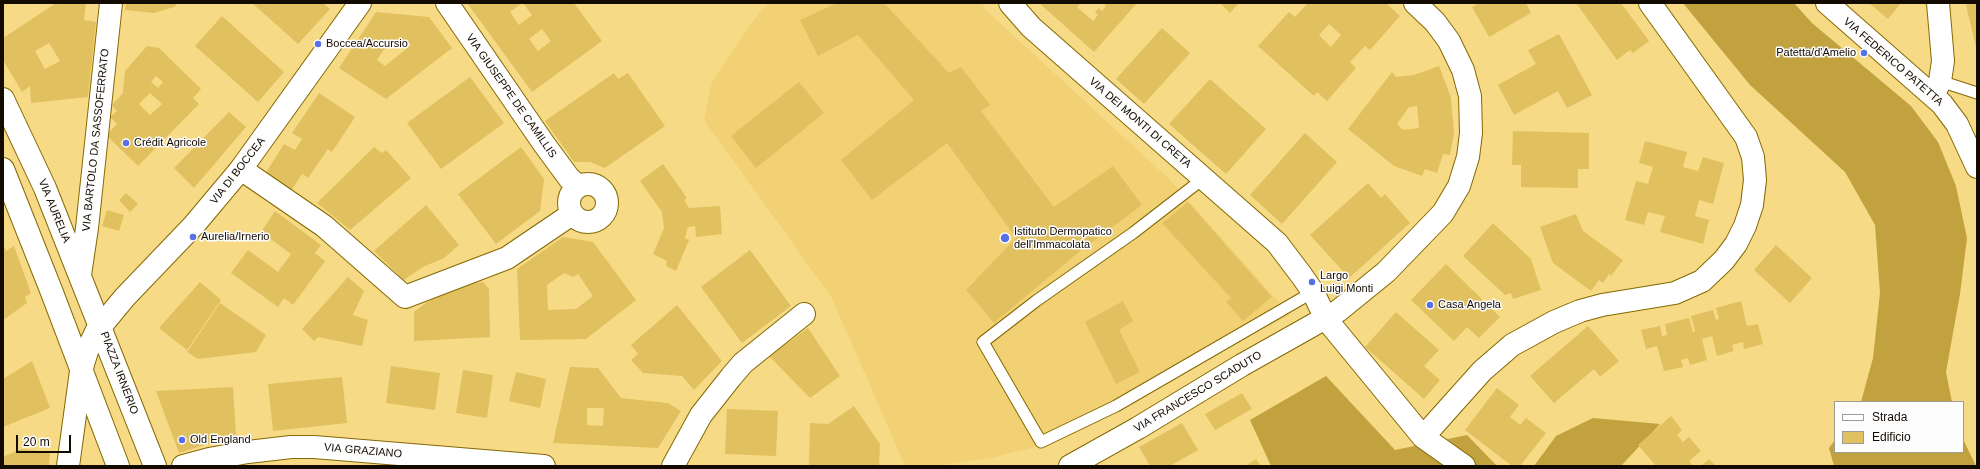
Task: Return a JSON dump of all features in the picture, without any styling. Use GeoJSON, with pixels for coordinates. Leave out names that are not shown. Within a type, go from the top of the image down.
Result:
{"type":"FeatureCollection","features":[{"type":"Feature","properties":{"kind":"street","name":"VIA BARTOLO DA SASSOFERRATO"},"geometry":{"type":"LineString","coordinates":[[80,276],[87,228],[111,3]]}},
{"type":"Feature","properties":{"kind":"street","name":"VIA DI BOCCEA"},"geometry":{"type":"LineString","coordinates":[[100,326],[176,245],[241,169],[360,3]]}},
{"type":"Feature","properties":{"kind":"street","name":"VIA GIUSEPPE DE CAMILLIS"},"geometry":{"type":"LineString","coordinates":[[447,3],[544,144],[578,186]]}},
{"type":"Feature","properties":{"kind":"street","name":"VIA DEI MONTI DI CRETA"},"geometry":{"type":"LineString","coordinates":[[1010,3],[1031,27],[1273,240],[1292,261],[1313,292]]}},
{"type":"Feature","properties":{"kind":"street","name":"VIA FRANCESCO SCADUTO"},"geometry":{"type":"LineString","coordinates":[[1070,466],[1138,428],[1242,365],[1326,319],[1372,285],[1434,224],[1452,202],[1465,170],[1470,145],[1470,96],[1465,75],[1455,52],[1444,34],[1415,3]]}},
{"type":"Feature","properties":{"kind":"street"},"geometry":{"type":"LineString","coordinates":[[1423,437],[1482,371],[1512,345],[1554,322],[1580,311],[1602,305],[1675,293],[1702,281],[1724,260],[1736,244],[1745,226],[1752,204],[1755,180],[1753,157],[1746,137],[1650,3]]}},
{"type":"Feature","properties":{"kind":"street","name":"VIA FEDERICO PATETTA"},"geometry":{"type":"LineString","coordinates":[[1827,3],[1937,88],[1957,124],[1977,167]]}},
{"type":"Feature","properties":{"kind":"street"},"geometry":{"type":"LineString","coordinates":[[1937,88],[1943,52],[1938,3]]}},
{"type":"Feature","properties":{"kind":"street","name":"VIA AURELIA"},"geometry":{"type":"LineString","coordinates":[[3,99],[45,188],[100,326]]}},
{"type":"Feature","properties":{"kind":"street"},"geometry":{"type":"LineString","coordinates":[[3,169],[118,466]]}},
{"type":"Feature","properties":{"kind":"street"},"geometry":{"type":"LineString","coordinates":[[241,169],[324,226],[406,297],[507,258],[572,214]]}},
{"type":"Feature","properties":{"kind":"street"},"geometry":{"type":"LineString","coordinates":[[584,183],[592,183],[600,186],[606,193],[608,201],[607,210],[602,217],[595,221],[587,222],[579,220],[572,214],[569,205],[570,195],[578,186],[584,183]]}},
{"type":"Feature","properties":{"kind":"street"},"geometry":{"type":"LineString","coordinates":[[1313,292],[1326,319],[1423,437],[1464,466]]}},
{"type":"Feature","properties":{"kind":"street"},"geometry":{"type":"LineString","coordinates":[[672,466],[701,415],[743,363],[804,314]]}},
{"type":"Feature","properties":{"kind":"street","name":"PIAZZA IRNERIO"},"geometry":{"type":"LineString","coordinates":[[80,466],[70,456],[81,371],[91,340],[100,326]]}},
{"type":"Feature","properties":{"kind":"street","name":"PIAZZA IRNERIO"},"geometry":{"type":"LineString","coordinates":[[100,326],[155,466]]}},
{"type":"Feature","properties":{"kind":"street","name":"VIA GRAZIANO"},"geometry":{"type":"LineString","coordinates":[[183,466],[209,459],[248,452],[314,446],[544,466]]}},
{"type":"Feature","properties":{"kind":"lane"},"geometry":{"type":"LineString","coordinates":[[1937,88],[1977,93]]}},
{"type":"Feature","properties":{"kind":"lane"},"geometry":{"type":"LineString","coordinates":[[1204,178],[1134,233],[1036,301],[983,342],[1041,442],[1116,406],[1313,292]]}},
{"type":"Feature","properties":{"kind":"shaded area","name":"Istituto Dermopatico dell'Immacolata"},"geometry":{"type":"Polygon","coordinates":[[[768,3],[981,3],[988,12],[1168,178],[1290,315],[1047,444],[990,458],[935,466],[905,466],[832,298],[704,120],[712,82],[749,26],[768,3]]]}},
{"type":"Feature","properties":{"kind":"shaded area"},"geometry":{"type":"Polygon","coordinates":[[[1683,3],[1794,3],[1812,23],[1911,106],[1938,142],[1956,186],[1967,238],[1960,294],[1946,372],[1952,401],[1861,401],[1873,358],[1880,293],[1875,225],[1845,172],[1750,85],[1683,3]]]}},
{"type":"Feature","properties":{"kind":"shaded area"},"geometry":{"type":"Polygon","coordinates":[[[1326,376],[1395,450],[1467,435],[1497,466],[1271,466],[1250,420],[1326,376]]]}},
{"type":"Feature","properties":{"kind":"shaded area"},"geometry":{"type":"Polygon","coordinates":[[[1593,418],[1660,424],[1621,466],[1534,466],[1556,436],[1593,418]]]}},
{"type":"Feature","properties":{"kind":"shaded area"},"geometry":{"type":"Polygon","coordinates":[[[1834,441],[1834,453],[1964,453],[1964,441],[1976,466],[1834,466],[1829,448],[1834,441]]]}},
{"type":"Feature","properties":{"kind":"building"},"geometry":{"type":"Polygon","coordinates":[[[56,3],[86,3],[84,20],[96,22],[88,97],[31,103],[30,86],[22,92],[3,60],[3,38],[56,3]],[[49,43],[35,51],[45,69],[60,61],[49,43]]]}},
{"type":"Feature","properties":{"kind":"building"},"geometry":{"type":"Polygon","coordinates":[[[126,3],[178,3],[174,7],[154,13],[125,10],[126,3]]]}},
{"type":"Feature","properties":{"kind":"building"},"geometry":{"type":"Polygon","coordinates":[[[252,3],[323,3],[330,9],[298,44],[252,3]]]}},
{"type":"Feature","properties":{"kind":"building"},"geometry":{"type":"Polygon","coordinates":[[[467,3],[522,3],[510,12],[519,25],[532,15],[523,3],[574,3],[602,41],[532,92],[467,3]],[[542,29],[529,39],[538,51],[551,41],[542,29]]]}},
{"type":"Feature","properties":{"kind":"building"},"geometry":{"type":"Polygon","coordinates":[[[837,3],[884,3],[949,73],[961,67],[990,105],[981,111],[1054,207],[1113,166],[1142,205],[1079,252],[994,323],[966,290],[1016,238],[947,143],[872,200],[841,160],[914,100],[858,35],[818,56],[800,20],[837,3]]]}},
{"type":"Feature","properties":{"kind":"building"},"geometry":{"type":"Polygon","coordinates":[[[1039,3],[1081,3],[1077,7],[1093,21],[1098,15],[1095,12],[1099,8],[1102,11],[1106,6],[1103,3],[1137,3],[1094,52],[1039,3]]]}},
{"type":"Feature","properties":{"kind":"building"},"geometry":{"type":"Polygon","coordinates":[[[1220,3],[1239,3],[1230,13],[1220,3]]]}},
{"type":"Feature","properties":{"kind":"building"},"geometry":{"type":"Polygon","coordinates":[[[1308,3],[1386,3],[1400,16],[1370,50],[1365,46],[1350,62],[1356,68],[1327,101],[1317,92],[1314,96],[1258,46],[1289,12],[1295,17],[1308,3]],[[1329,24],[1319,35],[1331,47],[1341,35],[1329,24]]]}},
{"type":"Feature","properties":{"kind":"building"},"geometry":{"type":"Polygon","coordinates":[[[1479,3],[1526,3],[1531,13],[1489,37],[1472,7],[1479,3]]]}},
{"type":"Feature","properties":{"kind":"building"},"geometry":{"type":"Polygon","coordinates":[[[1576,3],[1621,3],[1649,41],[1633,53],[1630,50],[1617,60],[1576,3]]]}},
{"type":"Feature","properties":{"kind":"building"},"geometry":{"type":"Polygon","coordinates":[[[1869,3],[1901,3],[1888,19],[1869,3]]]}},
{"type":"Feature","properties":{"kind":"building"},"geometry":{"type":"Polygon","coordinates":[[[1977,3],[1976,47],[1966,5],[1977,3]]]}},
{"type":"Feature","properties":{"kind":"building"},"geometry":{"type":"Polygon","coordinates":[[[376,12],[429,17],[452,48],[386,99],[339,68],[376,12]],[[390,40],[377,60],[385,66],[411,45],[408,42],[390,40]]]}},
{"type":"Feature","properties":{"kind":"building"},"geometry":{"type":"Polygon","coordinates":[[[222,16],[284,72],[258,102],[195,46],[222,16]]]}},
{"type":"Feature","properties":{"kind":"building"},"geometry":{"type":"Polygon","coordinates":[[[1162,28],[1190,53],[1144,104],[1116,79],[1162,28]]]}},
{"type":"Feature","properties":{"kind":"building"},"geometry":{"type":"Polygon","coordinates":[[[1559,34],[1592,95],[1567,108],[1558,91],[1514,115],[1498,85],[1536,64],[1528,50],[1559,34]]]}},
{"type":"Feature","properties":{"kind":"building"},"geometry":{"type":"Polygon","coordinates":[[[147,46],[159,48],[201,89],[193,98],[199,104],[138,166],[106,135],[117,124],[110,117],[117,111],[112,105],[123,93],[125,71],[147,46]],[[156,76],[151,82],[158,88],[163,82],[156,76]],[[150,93],[139,104],[150,115],[162,104],[150,93]]]}},
{"type":"Feature","properties":{"kind":"building"},"geometry":{"type":"Polygon","coordinates":[[[1439,66],[1451,98],[1454,134],[1450,155],[1443,154],[1437,173],[1425,169],[1422,176],[1394,166],[1348,129],[1392,72],[1396,77],[1414,75],[1439,66]],[[1417,106],[1409,107],[1397,124],[1403,130],[1419,128],[1417,106]]]}},
{"type":"Feature","properties":{"kind":"building"},"geometry":{"type":"Polygon","coordinates":[[[614,73],[618,79],[628,73],[665,126],[605,168],[590,162],[574,162],[545,121],[614,73]]]}},
{"type":"Feature","properties":{"kind":"building"},"geometry":{"type":"Polygon","coordinates":[[[470,77],[504,123],[441,169],[407,123],[470,77]]]}},
{"type":"Feature","properties":{"kind":"building"},"geometry":{"type":"Polygon","coordinates":[[[1210,79],[1266,129],[1226,174],[1169,124],[1210,79]]]}},
{"type":"Feature","properties":{"kind":"building"},"geometry":{"type":"Polygon","coordinates":[[[799,82],[824,113],[756,168],[731,136],[799,82]]]}},
{"type":"Feature","properties":{"kind":"building"},"geometry":{"type":"Polygon","coordinates":[[[319,93],[355,117],[332,152],[328,149],[308,178],[302,174],[291,191],[265,174],[284,144],[295,150],[302,139],[292,133],[319,93]]]}},
{"type":"Feature","properties":{"kind":"building"},"geometry":{"type":"Polygon","coordinates":[[[229,112],[246,127],[194,188],[174,168],[229,112]]]}},
{"type":"Feature","properties":{"kind":"building"},"geometry":{"type":"Polygon","coordinates":[[[1513,131],[1589,133],[1589,169],[1578,169],[1578,188],[1521,187],[1521,165],[1512,165],[1513,131]]]}},
{"type":"Feature","properties":{"kind":"building"},"geometry":{"type":"Polygon","coordinates":[[[1305,133],[1337,162],[1282,224],[1250,195],[1305,133]]]}},
{"type":"Feature","properties":{"kind":"building"},"geometry":{"type":"Polygon","coordinates":[[[1645,141],[1687,152],[1683,167],[1698,171],[1703,157],[1724,163],[1713,204],[1699,200],[1695,216],[1709,220],[1703,244],[1660,232],[1665,216],[1648,212],[1644,225],[1625,220],[1636,181],[1648,184],[1653,167],[1639,163],[1645,141]]]}},
{"type":"Feature","properties":{"kind":"building"},"geometry":{"type":"Polygon","coordinates":[[[374,147],[382,153],[386,150],[411,178],[350,230],[317,203],[374,147]]]}},
{"type":"Feature","properties":{"kind":"building"},"geometry":{"type":"Polygon","coordinates":[[[521,147],[544,179],[540,211],[496,244],[458,194],[521,147]]]}},
{"type":"Feature","properties":{"kind":"building"},"geometry":{"type":"Polygon","coordinates":[[[663,164],[687,198],[684,200],[689,208],[720,206],[722,234],[696,237],[695,226],[688,227],[685,238],[689,240],[676,271],[666,266],[667,261],[653,254],[664,228],[662,212],[640,181],[663,164]]]}},
{"type":"Feature","properties":{"kind":"building"},"geometry":{"type":"Polygon","coordinates":[[[1368,183],[1381,198],[1385,194],[1410,223],[1349,278],[1310,235],[1368,183]]]}},
{"type":"Feature","properties":{"kind":"building"},"geometry":{"type":"Polygon","coordinates":[[[126,193],[138,204],[130,212],[119,200],[126,193]]]}},
{"type":"Feature","properties":{"kind":"building"},"geometry":{"type":"Polygon","coordinates":[[[1188,202],[1272,297],[1243,321],[1226,302],[1231,298],[1162,223],[1188,202]]]}},
{"type":"Feature","properties":{"kind":"building"},"geometry":{"type":"Polygon","coordinates":[[[426,205],[459,245],[444,258],[423,267],[404,280],[374,251],[426,205]]]}},
{"type":"Feature","properties":{"kind":"building"},"geometry":{"type":"Polygon","coordinates":[[[107,210],[124,215],[119,231],[102,226],[107,210]]]}},
{"type":"Feature","properties":{"kind":"building"},"geometry":{"type":"Polygon","coordinates":[[[275,211],[321,245],[315,253],[325,261],[293,305],[284,298],[278,307],[231,273],[248,250],[278,272],[291,254],[261,232],[275,211]]]}},
{"type":"Feature","properties":{"kind":"building"},"geometry":{"type":"Polygon","coordinates":[[[1576,214],[1583,231],[1623,260],[1611,276],[1609,274],[1603,283],[1599,280],[1591,291],[1553,263],[1540,227],[1576,214]]]}},
{"type":"Feature","properties":{"kind":"building"},"geometry":{"type":"Polygon","coordinates":[[[1493,223],[1531,259],[1541,290],[1513,299],[1511,293],[1505,295],[1463,256],[1493,223]]]}},
{"type":"Feature","properties":{"kind":"building"},"geometry":{"type":"Polygon","coordinates":[[[563,237],[593,242],[636,300],[586,339],[520,340],[517,269],[563,237]],[[564,273],[547,285],[548,310],[576,309],[593,296],[578,274],[573,277],[564,273]]]}},
{"type":"Feature","properties":{"kind":"building"},"geometry":{"type":"Polygon","coordinates":[[[3,244],[6,251],[14,246],[31,293],[25,297],[27,303],[3,320],[3,244]]]}},
{"type":"Feature","properties":{"kind":"building"},"geometry":{"type":"Polygon","coordinates":[[[1776,245],[1812,278],[1790,303],[1754,270],[1776,245]]]}},
{"type":"Feature","properties":{"kind":"building"},"geometry":{"type":"Polygon","coordinates":[[[750,250],[791,306],[742,343],[701,287],[750,250]]]}},
{"type":"Feature","properties":{"kind":"building"},"geometry":{"type":"Polygon","coordinates":[[[1446,264],[1500,317],[1479,338],[1467,327],[1454,341],[1411,300],[1446,264]]]}},
{"type":"Feature","properties":{"kind":"building"},"geometry":{"type":"Polygon","coordinates":[[[348,277],[364,291],[353,315],[368,320],[362,346],[318,337],[314,341],[302,329],[348,277]]]}},
{"type":"Feature","properties":{"kind":"building"},"geometry":{"type":"Polygon","coordinates":[[[200,282],[221,300],[187,350],[159,328],[200,282]]]}},
{"type":"Feature","properties":{"kind":"building"},"geometry":{"type":"Polygon","coordinates":[[[483,282],[489,289],[490,337],[414,341],[414,312],[427,302],[462,285],[483,282]]]}},
{"type":"Feature","properties":{"kind":"building"},"geometry":{"type":"Polygon","coordinates":[[[1123,301],[1133,321],[1119,330],[1140,372],[1116,384],[1085,322],[1123,301]]]}},
{"type":"Feature","properties":{"kind":"building"},"geometry":{"type":"Polygon","coordinates":[[[1741,301],[1747,326],[1758,324],[1763,344],[1744,349],[1743,342],[1732,345],[1734,351],[1717,356],[1712,336],[1702,339],[1707,360],[1690,365],[1688,358],[1681,360],[1683,367],[1664,371],[1657,346],[1646,349],[1641,330],[1660,326],[1662,336],[1667,335],[1665,324],[1689,318],[1693,332],[1695,331],[1691,316],[1713,310],[1716,320],[1719,319],[1716,308],[1741,301]]]}},
{"type":"Feature","properties":{"kind":"building"},"geometry":{"type":"Polygon","coordinates":[[[220,303],[266,335],[256,352],[198,359],[187,352],[220,303]]]}},
{"type":"Feature","properties":{"kind":"building"},"geometry":{"type":"Polygon","coordinates":[[[677,305],[722,361],[694,390],[682,376],[643,373],[631,360],[638,354],[631,345],[677,305]]]}},
{"type":"Feature","properties":{"kind":"building"},"geometry":{"type":"Polygon","coordinates":[[[1396,312],[1439,350],[1424,366],[1440,380],[1424,399],[1365,347],[1396,312]]]}},
{"type":"Feature","properties":{"kind":"building"},"geometry":{"type":"Polygon","coordinates":[[[1588,326],[1619,361],[1600,377],[1594,369],[1554,403],[1530,376],[1588,326]]]}},
{"type":"Feature","properties":{"kind":"building"},"geometry":{"type":"Polygon","coordinates":[[[808,328],[840,376],[810,398],[769,356],[808,328]]]}},
{"type":"Feature","properties":{"kind":"building"},"geometry":{"type":"Polygon","coordinates":[[[32,361],[50,408],[3,427],[3,379],[32,361]]]}},
{"type":"Feature","properties":{"kind":"building"},"geometry":{"type":"Polygon","coordinates":[[[391,366],[440,373],[435,410],[386,403],[391,366]]]}},
{"type":"Feature","properties":{"kind":"building"},"geometry":{"type":"Polygon","coordinates":[[[570,367],[598,368],[621,398],[668,403],[681,411],[658,448],[553,443],[570,367]],[[587,408],[587,425],[603,426],[604,408],[587,408]]]}},
{"type":"Feature","properties":{"kind":"building"},"geometry":{"type":"Polygon","coordinates":[[[463,370],[493,375],[487,418],[456,413],[463,370]]]}},
{"type":"Feature","properties":{"kind":"building"},"geometry":{"type":"Polygon","coordinates":[[[516,372],[546,379],[540,408],[509,401],[516,372]]]}},
{"type":"Feature","properties":{"kind":"building"},"geometry":{"type":"Polygon","coordinates":[[[342,377],[347,423],[273,431],[268,384],[342,377]]]}},
{"type":"Feature","properties":{"kind":"building"},"geometry":{"type":"Polygon","coordinates":[[[233,387],[236,435],[179,453],[156,391],[233,387]]]}},
{"type":"Feature","properties":{"kind":"building"},"geometry":{"type":"Polygon","coordinates":[[[1497,388],[1519,405],[1510,417],[1520,425],[1526,418],[1546,433],[1520,466],[1512,466],[1465,430],[1497,388]]]}},
{"type":"Feature","properties":{"kind":"building"},"geometry":{"type":"Polygon","coordinates":[[[1242,393],[1252,409],[1215,430],[1205,414],[1242,393]]]}},
{"type":"Feature","properties":{"kind":"building"},"geometry":{"type":"Polygon","coordinates":[[[854,406],[880,444],[879,466],[809,466],[810,423],[828,424],[854,406]]]}},
{"type":"Feature","properties":{"kind":"building"},"geometry":{"type":"Polygon","coordinates":[[[727,409],[778,411],[776,456],[725,454],[727,409]]]}},
{"type":"Feature","properties":{"kind":"building"},"geometry":{"type":"Polygon","coordinates":[[[1671,416],[1682,430],[1677,435],[1683,442],[1689,437],[1701,451],[1689,461],[1693,466],[1656,466],[1638,445],[1671,416]]]}},
{"type":"Feature","properties":{"kind":"building"},"geometry":{"type":"Polygon","coordinates":[[[1182,423],[1198,450],[1170,466],[1150,466],[1139,447],[1182,423]]]}},
{"type":"Feature","properties":{"kind":"building"},"geometry":{"type":"Polygon","coordinates":[[[21,449],[50,452],[49,466],[3,466],[3,457],[21,449]]]}},
{"type":"Feature","properties":{"kind":"building"},"geometry":{"type":"Polygon","coordinates":[[[1256,459],[1261,466],[1245,466],[1256,459]]]}},
{"type":"Feature","properties":{"kind":"building"},"geometry":{"type":"Polygon","coordinates":[[[1709,459],[1716,466],[1701,466],[1709,459]]]}},
{"type":"Feature","properties":{"kind":"place","name":"Boccea/Accursio"},"geometry":{"type":"Point","coordinates":[318,44]}},
{"type":"Feature","properties":{"kind":"place","name":"Patetta/d'Amelio"},"geometry":{"type":"Point","coordinates":[1864,53]}},
{"type":"Feature","properties":{"kind":"place","name":"Crédit Agricole"},"geometry":{"type":"Point","coordinates":[126,143]}},
{"type":"Feature","properties":{"kind":"place","name":"Aurelia/Irnerio"},"geometry":{"type":"Point","coordinates":[193,237]}},
{"type":"Feature","properties":{"kind":"place","name":"Istituto Dermopatico dell'Immacolata"},"geometry":{"type":"Point","coordinates":[1005,238]}},
{"type":"Feature","properties":{"kind":"place","name":"Largo Luigi Monti"},"geometry":{"type":"Point","coordinates":[1312,282]}},
{"type":"Feature","properties":{"kind":"place","name":"Casa Angela"},"geometry":{"type":"Point","coordinates":[1430,305]}},
{"type":"Feature","properties":{"kind":"place","name":"Old England"},"geometry":{"type":"Point","coordinates":[182,440]}}]}
